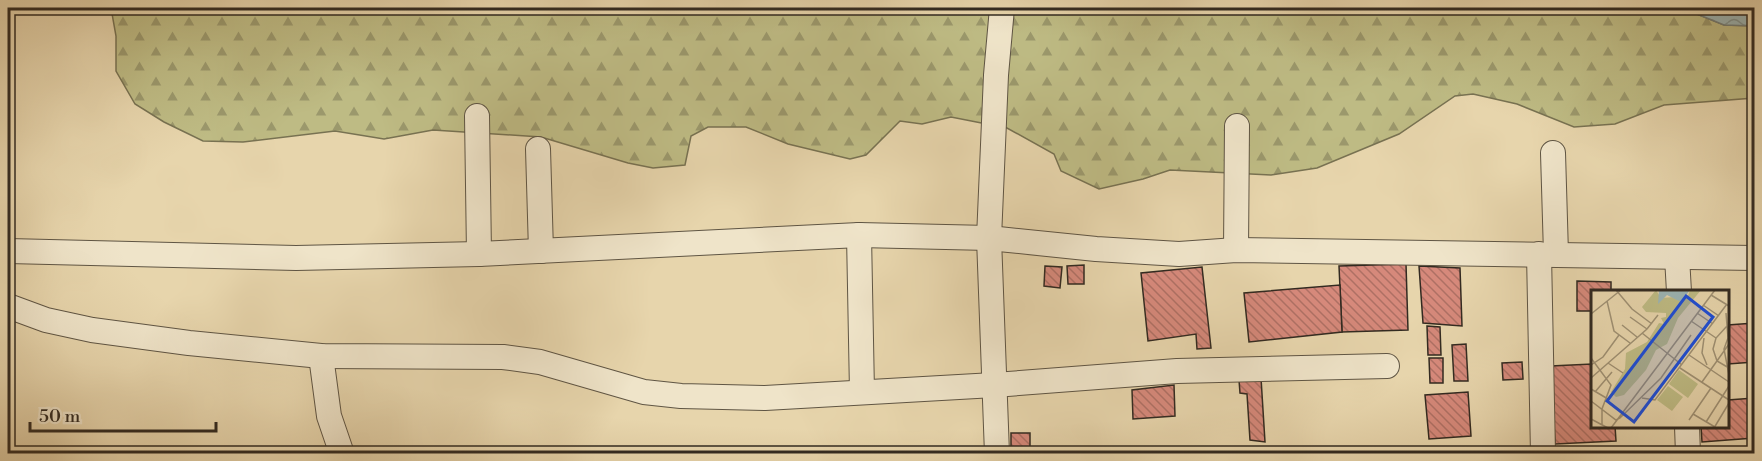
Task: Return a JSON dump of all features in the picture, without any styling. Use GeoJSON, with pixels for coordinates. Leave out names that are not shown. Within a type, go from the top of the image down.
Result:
{"type":"FeatureCollection","features":[{"type":"Feature","properties":{"kind":"street"},"geometry":{"type":"LineString","coordinates":[[998,453],[989,238],[996,75],[1002,8]]}},
{"type":"Feature","properties":{"kind":"street"},"geometry":{"type":"LineString","coordinates":[[477,116],[480,254]]}},
{"type":"Feature","properties":{"kind":"street"},"geometry":{"type":"LineString","coordinates":[[1236,250],[1237,126]]}},
{"type":"Feature","properties":{"kind":"street"},"geometry":{"type":"LineString","coordinates":[[538,149],[541,251]]}},
{"type":"Feature","properties":{"kind":"street"},"geometry":{"type":"LineString","coordinates":[[1543,453],[1552,153]]}},
{"type":"Feature","properties":{"kind":"street"},"geometry":{"type":"LineString","coordinates":[[859,235],[862,392]]}},
{"type":"Feature","properties":{"kind":"street"},"geometry":{"type":"LineString","coordinates":[[8,251],[296,258],[480,254],[859,235],[989,238],[1096,249],[1179,254],[1236,250],[1755,258]]}},
{"type":"Feature","properties":{"kind":"street"},"geometry":{"type":"LineString","coordinates":[[1677,257],[1679,290]]}},
{"type":"Feature","properties":{"kind":"street"},"geometry":{"type":"LineString","coordinates":[[8,306],[46,320],[92,330],[321,356],[503,357],[540,363],[644,392],[681,396],[765,398],[994,385],[1177,371],[1387,366]]}},
{"type":"Feature","properties":{"kind":"street"},"geometry":{"type":"LineString","coordinates":[[321,356],[329,416],[342,453]]}},
{"type":"Feature","properties":{"kind":"street"},"geometry":{"type":"LineString","coordinates":[[1687,428],[1688,453]]}},
{"type":"Feature","properties":{"kind":"green space"},"geometry":{"type":"Polygon","coordinates":[[[111,8],[1682,8],[1724,25],[1754,26],[1754,98],[1664,105],[1615,124],[1574,127],[1517,104],[1473,94],[1455,96],[1399,134],[1317,168],[1271,175],[1170,170],[1099,189],[1061,171],[1054,154],[1007,128],[951,117],[922,124],[900,121],[866,155],[850,159],[788,144],[746,127],[708,127],[691,136],[685,165],[653,168],[628,163],[541,137],[433,130],[384,139],[335,131],[243,142],[203,141],[164,122],[135,104],[116,71],[116,36],[111,8]]]}},
{"type":"Feature","properties":{"kind":"water"},"geometry":{"type":"Polygon","coordinates":[[[1682,8],[1754,8],[1754,26],[1724,25],[1682,8]]]}},
{"type":"Feature","properties":{"kind":"building"},"geometry":{"type":"Polygon","coordinates":[[[1406,264],[1408,330],[1342,332],[1339,266],[1406,264]]]}},
{"type":"Feature","properties":{"kind":"building"},"geometry":{"type":"Polygon","coordinates":[[[1084,265],[1084,284],[1068,284],[1067,266],[1084,265]]]}},
{"type":"Feature","properties":{"kind":"building"},"geometry":{"type":"Polygon","coordinates":[[[1045,266],[1062,267],[1060,288],[1044,286],[1045,266]]]}},
{"type":"Feature","properties":{"kind":"building"},"geometry":{"type":"Polygon","coordinates":[[[1419,266],[1460,268],[1462,326],[1423,323],[1419,266]]]}},
{"type":"Feature","properties":{"kind":"building"},"geometry":{"type":"Polygon","coordinates":[[[1202,267],[1211,348],[1197,349],[1196,334],[1148,341],[1141,273],[1202,267]]]}},
{"type":"Feature","properties":{"kind":"building"},"geometry":{"type":"Polygon","coordinates":[[[1577,281],[1611,282],[1611,290],[1591,290],[1591,311],[1577,311],[1577,281]]]}},
{"type":"Feature","properties":{"kind":"building"},"geometry":{"type":"Polygon","coordinates":[[[1340,285],[1342,332],[1249,342],[1244,293],[1340,285]]]}},
{"type":"Feature","properties":{"kind":"building"},"geometry":{"type":"Polygon","coordinates":[[[1754,323],[1754,362],[1729,364],[1729,325],[1754,323]]]}},
{"type":"Feature","properties":{"kind":"building"},"geometry":{"type":"Polygon","coordinates":[[[1427,326],[1440,327],[1441,355],[1428,355],[1427,326]]]}},
{"type":"Feature","properties":{"kind":"building"},"geometry":{"type":"Polygon","coordinates":[[[1466,344],[1468,381],[1454,381],[1452,345],[1466,344]]]}},
{"type":"Feature","properties":{"kind":"building"},"geometry":{"type":"Polygon","coordinates":[[[1429,358],[1443,358],[1443,383],[1430,383],[1429,358]]]}},
{"type":"Feature","properties":{"kind":"building"},"geometry":{"type":"Polygon","coordinates":[[[1522,362],[1523,379],[1503,380],[1502,363],[1522,362]]]}},
{"type":"Feature","properties":{"kind":"building"},"geometry":{"type":"Polygon","coordinates":[[[1591,364],[1591,428],[1615,428],[1616,441],[1555,444],[1551,366],[1591,364]]]}},
{"type":"Feature","properties":{"kind":"building"},"geometry":{"type":"Polygon","coordinates":[[[1261,378],[1265,442],[1250,440],[1247,394],[1240,393],[1239,380],[1261,378]]]}},
{"type":"Feature","properties":{"kind":"building"},"geometry":{"type":"Polygon","coordinates":[[[1174,385],[1175,416],[1133,419],[1132,390],[1174,385]]]}},
{"type":"Feature","properties":{"kind":"building"},"geometry":{"type":"Polygon","coordinates":[[[1468,392],[1471,436],[1429,439],[1425,395],[1468,392]]]}},
{"type":"Feature","properties":{"kind":"building"},"geometry":{"type":"Polygon","coordinates":[[[1754,398],[1754,438],[1702,442],[1701,428],[1729,428],[1729,400],[1754,398]]]}},
{"type":"Feature","properties":{"kind":"building"},"geometry":{"type":"Polygon","coordinates":[[[1011,433],[1030,433],[1030,454],[1011,454],[1011,433]]]}}]}
